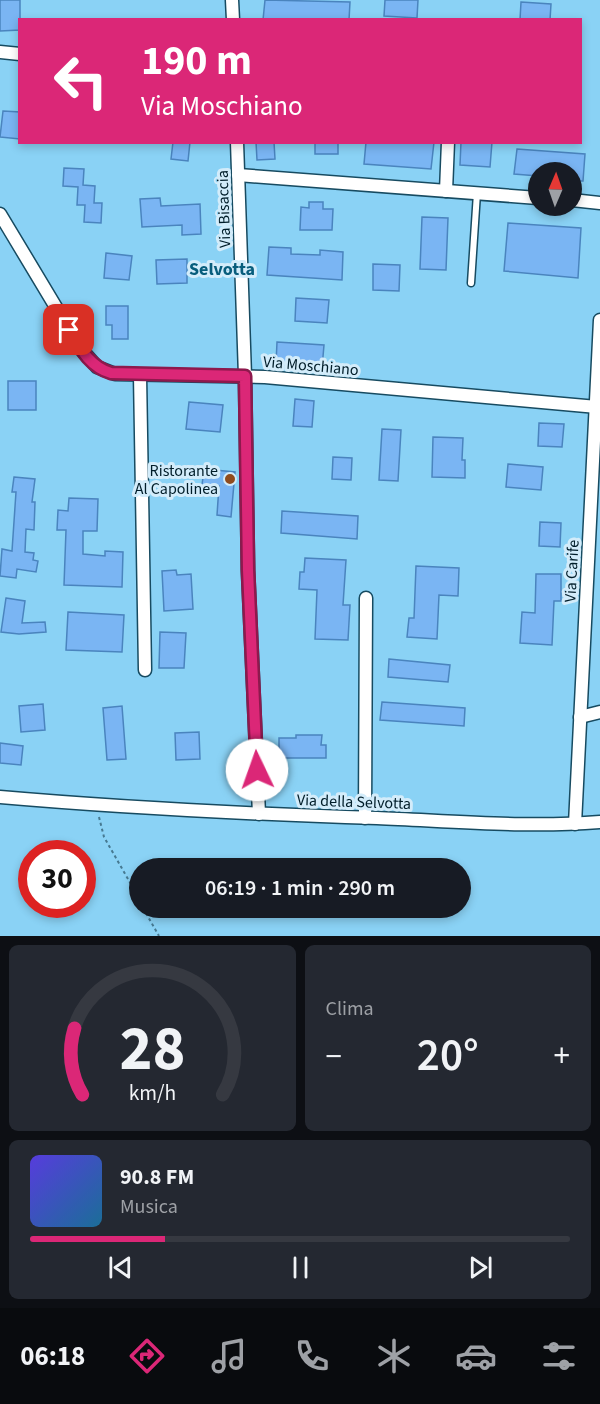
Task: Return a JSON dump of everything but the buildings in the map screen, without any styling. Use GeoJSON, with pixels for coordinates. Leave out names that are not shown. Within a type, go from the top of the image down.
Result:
{"type":"FeatureCollection","features":[{"type":"Feature","properties":{"kind":"street"},"geometry":{"type":"LineString","coordinates":[[232,0],[233,18]]}},
{"type":"Feature","properties":{"kind":"street"},"geometry":{"type":"LineString","coordinates":[[0,52],[18,54]]}},
{"type":"Feature","properties":{"kind":"street","name":"Via Bisaccia"},"geometry":{"type":"LineString","coordinates":[[237,144],[245,376],[248,570],[259,814]]}},
{"type":"Feature","properties":{"kind":"street"},"geometry":{"type":"LineString","coordinates":[[446,191],[448,144]]}},
{"type":"Feature","properties":{"kind":"street"},"geometry":{"type":"LineString","coordinates":[[238,175],[528,197]]}},
{"type":"Feature","properties":{"kind":"street"},"geometry":{"type":"LineString","coordinates":[[582,201],[600,202]]}},
{"type":"Feature","properties":{"kind":"street","name":"Via Moschiano"},"geometry":{"type":"LineString","coordinates":[[0,214],[87,357],[107,372],[140,375],[245,376],[597,407]]}},
{"type":"Feature","properties":{"kind":"street","name":"Via Carife"},"geometry":{"type":"LineString","coordinates":[[575,824],[599,380],[600,320]]}},
{"type":"Feature","properties":{"kind":"street"},"geometry":{"type":"LineString","coordinates":[[140,375],[145,670]]}},
{"type":"Feature","properties":{"kind":"street"},"geometry":{"type":"LineString","coordinates":[[365,818],[366,598]]}},
{"type":"Feature","properties":{"kind":"street"},"geometry":{"type":"LineString","coordinates":[[580,717],[600,712]]}},
{"type":"Feature","properties":{"kind":"street","name":"Via della Selvotta"},"geometry":{"type":"LineString","coordinates":[[0,797],[97,806],[259,814],[575,824],[600,822]]}},
{"type":"Feature","properties":{"kind":"lane"},"geometry":{"type":"LineString","coordinates":[[471,283],[477,193]]}},
{"type":"Feature","properties":{"kind":"path"},"geometry":{"type":"LineString","coordinates":[[97,806],[104,837],[129,881]]}},
{"type":"Feature","properties":{"kind":"path"},"geometry":{"type":"LineString","coordinates":[[149,918],[159,936]]}},
{"type":"Feature","properties":{"kind":"place","name":"Ristorante Al Capolinea"},"geometry":{"type":"Point","coordinates":[230,479]}},
{"type":"Feature","properties":{"kind":"district","name":"Selvotta"},"geometry":{"type":"Point","coordinates":[222,269]}},
{"type":"Feature","properties":{"kind":"route"},"geometry":{"type":"LineString","coordinates":[[69,330],[90,361],[102,370],[111,373],[245,376],[248,570],[257,770]]}}]}
